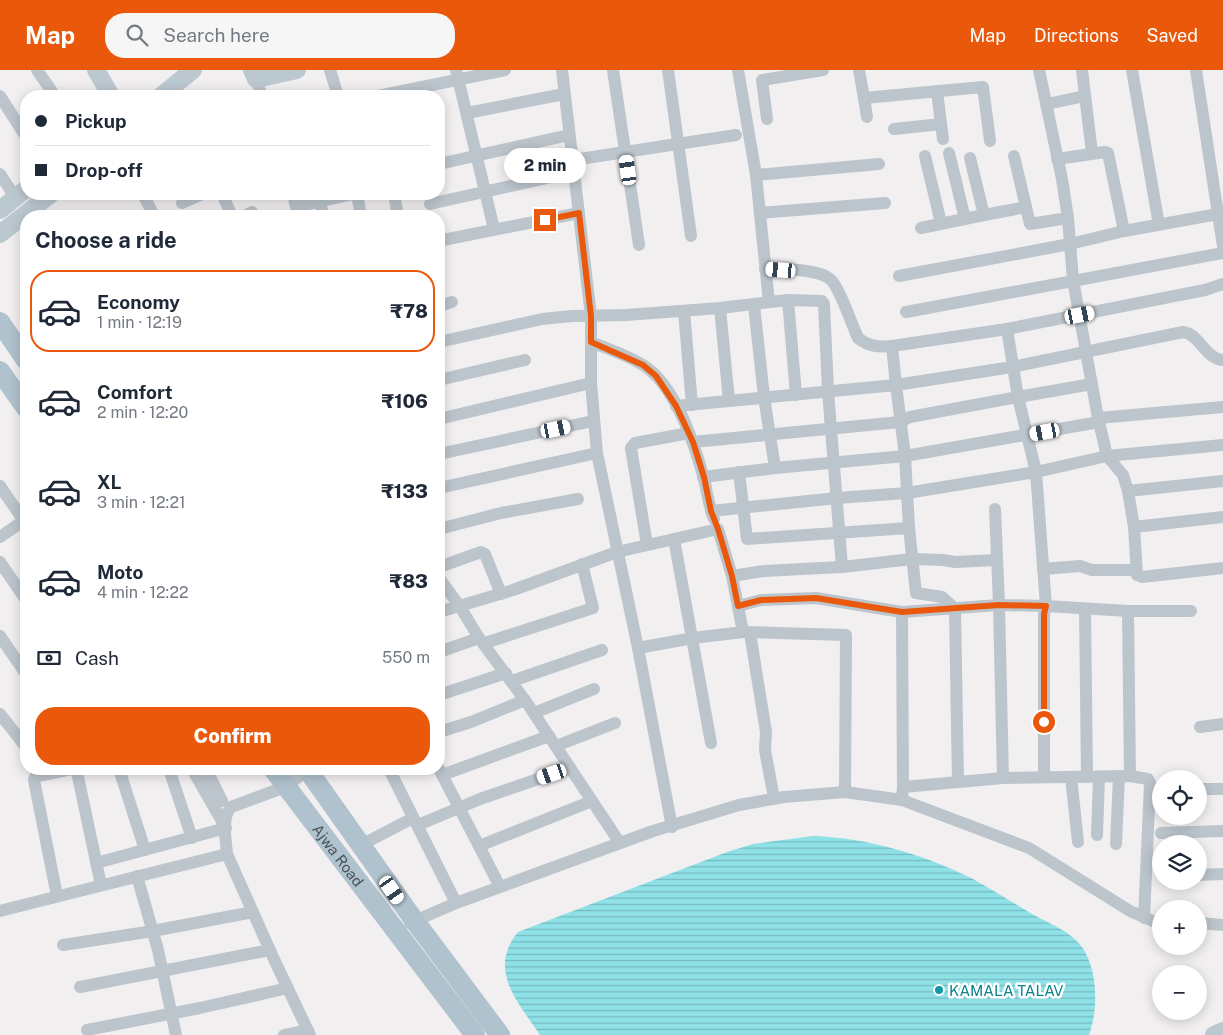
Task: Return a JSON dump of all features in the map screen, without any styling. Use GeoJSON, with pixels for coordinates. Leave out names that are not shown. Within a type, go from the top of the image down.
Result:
{"type":"FeatureCollection","features":[{"type":"Feature","properties":{"kind":"main road"},"geometry":{"type":"LineString","coordinates":[[0,322],[20,345]]}},
{"type":"Feature","properties":{"kind":"main road"},"geometry":{"type":"LineString","coordinates":[[0,371],[20,399]]}},
{"type":"Feature","properties":{"kind":"main road","name":"Ajwa Road"},"geometry":{"type":"LineString","coordinates":[[277,775],[285,787],[500,1035]]}},
{"type":"Feature","properties":{"kind":"main road","name":"Ajwa Road"},"geometry":{"type":"LineString","coordinates":[[312,775],[361,845],[406,926],[475,1035]]}},
{"type":"Feature","properties":{"kind":"street"},"geometry":{"type":"LineString","coordinates":[[37,70],[51,90]]}},
{"type":"Feature","properties":{"kind":"street"},"geometry":{"type":"LineString","coordinates":[[96,70],[108,90]]}},
{"type":"Feature","properties":{"kind":"street"},"geometry":{"type":"LineString","coordinates":[[174,90],[193,70]]}},
{"type":"Feature","properties":{"kind":"street"},"geometry":{"type":"LineString","coordinates":[[260,90],[254,75],[297,70]]}},
{"type":"Feature","properties":{"kind":"street"},"geometry":{"type":"LineString","coordinates":[[330,70],[336,90]]}},
{"type":"Feature","properties":{"kind":"street"},"geometry":{"type":"LineString","coordinates":[[401,90],[457,75],[505,70]]}},
{"type":"Feature","properties":{"kind":"street"},"geometry":{"type":"LineString","coordinates":[[562,70],[591,316],[591,383],[597,453],[638,648],[672,827]]}},
{"type":"Feature","properties":{"kind":"street"},"geometry":{"type":"LineString","coordinates":[[613,70],[639,244]]}},
{"type":"Feature","properties":{"kind":"street"},"geometry":{"type":"LineString","coordinates":[[668,70],[690,236]]}},
{"type":"Feature","properties":{"kind":"street"},"geometry":{"type":"LineString","coordinates":[[738,70],[756,175],[768,302]]}},
{"type":"Feature","properties":{"kind":"street"},"geometry":{"type":"LineString","coordinates":[[767,119],[762,80],[823,70]]}},
{"type":"Feature","properties":{"kind":"street"},"geometry":{"type":"LineString","coordinates":[[859,70],[867,117]]}},
{"type":"Feature","properties":{"kind":"street"},"geometry":{"type":"LineString","coordinates":[[1039,70],[1068,218],[1074,280],[1092,384],[1107,456],[1123,475],[1128,492],[1134,528],[1137,575],[1142,577],[1223,568]]}},
{"type":"Feature","properties":{"kind":"street"},"geometry":{"type":"LineString","coordinates":[[1082,70],[1092,153]]}},
{"type":"Feature","properties":{"kind":"street"},"geometry":{"type":"LineString","coordinates":[[1132,70],[1159,225]]}},
{"type":"Feature","properties":{"kind":"street"},"geometry":{"type":"LineString","coordinates":[[1196,70],[1220,214],[1223,246]]}},
{"type":"Feature","properties":{"kind":"street"},"geometry":{"type":"LineString","coordinates":[[457,75],[478,155],[494,229]]}},
{"type":"Feature","properties":{"kind":"street"},"geometry":{"type":"LineString","coordinates":[[864,98],[983,87],[990,141]]}},
{"type":"Feature","properties":{"kind":"street"},"geometry":{"type":"LineString","coordinates":[[937,91],[944,139]]}},
{"type":"Feature","properties":{"kind":"street"},"geometry":{"type":"LineString","coordinates":[[467,113],[564,94]]}},
{"type":"Feature","properties":{"kind":"street"},"geometry":{"type":"LineString","coordinates":[[0,96],[20,128]]}},
{"type":"Feature","properties":{"kind":"street"},"geometry":{"type":"LineString","coordinates":[[1047,104],[1085,96]]}},
{"type":"Feature","properties":{"kind":"street"},"geometry":{"type":"LineString","coordinates":[[894,129],[942,124]]}},
{"type":"Feature","properties":{"kind":"street"},"geometry":{"type":"LineString","coordinates":[[445,163],[569,135]]}},
{"type":"Feature","properties":{"kind":"street"},"geometry":{"type":"LineString","coordinates":[[430,204],[485,191],[625,151],[736,135]]}},
{"type":"Feature","properties":{"kind":"street"},"geometry":{"type":"LineString","coordinates":[[949,153],[965,218]]}},
{"type":"Feature","properties":{"kind":"street"},"geometry":{"type":"LineString","coordinates":[[1057,159],[1092,153],[1108,153],[1124,231]]}},
{"type":"Feature","properties":{"kind":"street"},"geometry":{"type":"LineString","coordinates":[[925,156],[942,223]]}},
{"type":"Feature","properties":{"kind":"street"},"geometry":{"type":"LineString","coordinates":[[1014,156],[1030,224],[1068,218]]}},
{"type":"Feature","properties":{"kind":"street"},"geometry":{"type":"LineString","coordinates":[[970,158],[984,215]]}},
{"type":"Feature","properties":{"kind":"street"},"geometry":{"type":"LineString","coordinates":[[756,175],[879,164]]}},
{"type":"Feature","properties":{"kind":"street"},"geometry":{"type":"LineString","coordinates":[[0,174],[20,192]]}},
{"type":"Feature","properties":{"kind":"street"},"geometry":{"type":"LineString","coordinates":[[0,210],[20,194]]}},
{"type":"Feature","properties":{"kind":"street"},"geometry":{"type":"LineString","coordinates":[[31,210],[43,200]]}},
{"type":"Feature","properties":{"kind":"street"},"geometry":{"type":"LineString","coordinates":[[182,203],[189,200]]}},
{"type":"Feature","properties":{"kind":"street"},"geometry":{"type":"LineString","coordinates":[[299,210],[325,200]]}},
{"type":"Feature","properties":{"kind":"street"},"geometry":{"type":"LineString","coordinates":[[320,201],[322,210]]}},
{"type":"Feature","properties":{"kind":"street"},"geometry":{"type":"LineString","coordinates":[[760,213],[885,202]]}},
{"type":"Feature","properties":{"kind":"street"},"geometry":{"type":"LineString","coordinates":[[921,228],[965,218],[1026,208]]}},
{"type":"Feature","properties":{"kind":"street"},"geometry":{"type":"LineString","coordinates":[[445,240],[579,213]]}},
{"type":"Feature","properties":{"kind":"street"},"geometry":{"type":"LineString","coordinates":[[899,276],[1070,244],[1124,231],[1220,214]]}},
{"type":"Feature","properties":{"kind":"street"},"geometry":{"type":"LineString","coordinates":[[0,234],[20,218]]}},
{"type":"Feature","properties":{"kind":"street"},"geometry":{"type":"LineString","coordinates":[[906,312],[1223,253]]}},
{"type":"Feature","properties":{"kind":"street"},"geometry":{"type":"LineString","coordinates":[[765,269],[813,272],[831,280],[837,289],[858,338],[864,343],[875,347],[1007,330],[1205,290],[1223,284]]}},
{"type":"Feature","properties":{"kind":"street"},"geometry":{"type":"LineString","coordinates":[[445,341],[542,319],[684,311],[788,300],[824,302],[828,391],[842,567]]}},
{"type":"Feature","properties":{"kind":"street"},"geometry":{"type":"LineString","coordinates":[[788,300],[796,394]]}},
{"type":"Feature","properties":{"kind":"street"},"geometry":{"type":"LineString","coordinates":[[445,304],[452,302]]}},
{"type":"Feature","properties":{"kind":"street"},"geometry":{"type":"LineString","coordinates":[[754,305],[764,398],[775,468]]}},
{"type":"Feature","properties":{"kind":"street"},"geometry":{"type":"LineString","coordinates":[[720,308],[729,401]]}},
{"type":"Feature","properties":{"kind":"street"},"geometry":{"type":"LineString","coordinates":[[684,311],[692,405]]}},
{"type":"Feature","properties":{"kind":"street"},"geometry":{"type":"LineString","coordinates":[[1007,330],[1018,397],[1036,472],[1046,606],[1044,614],[1044,776]]}},
{"type":"Feature","properties":{"kind":"street"},"geometry":{"type":"LineString","coordinates":[[676,406],[896,385],[1012,367],[1183,332],[1187,332],[1192,336],[1212,356],[1218,360],[1223,360]]}},
{"type":"Feature","properties":{"kind":"street"},"geometry":{"type":"LineString","coordinates":[[591,342],[643,365],[656,376],[676,406],[691,438],[704,477],[711,511],[732,576],[746,632],[766,732],[765,750],[774,798]]}},
{"type":"Feature","properties":{"kind":"street"},"geometry":{"type":"LineString","coordinates":[[892,346],[905,456],[909,528],[916,593],[942,597],[955,609],[958,782]]}},
{"type":"Feature","properties":{"kind":"street"},"geometry":{"type":"LineString","coordinates":[[445,379],[525,360]]}},
{"type":"Feature","properties":{"kind":"street"},"geometry":{"type":"LineString","coordinates":[[445,418],[591,383]]}},
{"type":"Feature","properties":{"kind":"street"},"geometry":{"type":"LineString","coordinates":[[646,545],[631,448],[635,443],[691,438],[770,435],[900,422],[910,417],[1092,384]]}},
{"type":"Feature","properties":{"kind":"street"},"geometry":{"type":"LineString","coordinates":[[704,477],[775,468],[905,456],[1027,435],[1099,420],[1223,407]]}},
{"type":"Feature","properties":{"kind":"street"},"geometry":{"type":"LineString","coordinates":[[445,453],[594,421]]}},
{"type":"Feature","properties":{"kind":"street"},"geometry":{"type":"LineString","coordinates":[[711,511],[907,493],[1036,472],[1107,456],[1223,445]]}},
{"type":"Feature","properties":{"kind":"street"},"geometry":{"type":"LineString","coordinates":[[445,487],[597,453]]}},
{"type":"Feature","properties":{"kind":"street"},"geometry":{"type":"LineString","coordinates":[[739,472],[747,539],[909,528]]}},
{"type":"Feature","properties":{"kind":"street"},"geometry":{"type":"LineString","coordinates":[[1128,492],[1223,482]]}},
{"type":"Feature","properties":{"kind":"street"},"geometry":{"type":"LineString","coordinates":[[0,486],[20,515]]}},
{"type":"Feature","properties":{"kind":"street"},"geometry":{"type":"LineString","coordinates":[[445,527],[501,513],[578,498]]}},
{"type":"Feature","properties":{"kind":"street"},"geometry":{"type":"LineString","coordinates":[[995,509],[1003,778]]}},
{"type":"Feature","properties":{"kind":"street"},"geometry":{"type":"LineString","coordinates":[[1134,528],[1223,517]]}},
{"type":"Feature","properties":{"kind":"street"},"geometry":{"type":"LineString","coordinates":[[0,538],[20,525]]}},
{"type":"Feature","properties":{"kind":"street"},"geometry":{"type":"LineString","coordinates":[[445,610],[501,594],[617,552],[718,529]]}},
{"type":"Feature","properties":{"kind":"street"},"geometry":{"type":"LineString","coordinates":[[674,539],[711,743]]}},
{"type":"Feature","properties":{"kind":"street"},"geometry":{"type":"LineString","coordinates":[[445,565],[482,552],[485,554],[501,594]]}},
{"type":"Feature","properties":{"kind":"street"},"geometry":{"type":"LineString","coordinates":[[732,576],[764,571],[842,567],[912,559],[955,562],[998,560]]}},
{"type":"Feature","properties":{"kind":"street"},"geometry":{"type":"LineString","coordinates":[[0,562],[20,591]]}},
{"type":"Feature","properties":{"kind":"street"},"geometry":{"type":"LineString","coordinates":[[445,650],[593,608],[582,564]]}},
{"type":"Feature","properties":{"kind":"street"},"geometry":{"type":"LineString","coordinates":[[1043,569],[1080,566],[1092,570],[1136,570]]}},
{"type":"Feature","properties":{"kind":"street"},"geometry":{"type":"LineString","coordinates":[[445,586],[534,713],[620,844]]}},
{"type":"Feature","properties":{"kind":"street"},"geometry":{"type":"LineString","coordinates":[[738,606],[761,600],[816,598],[902,612],[999,605],[1128,611],[1191,611]]}},
{"type":"Feature","properties":{"kind":"street"},"geometry":{"type":"LineString","coordinates":[[1086,609],[1093,777],[1098,835]]}},
{"type":"Feature","properties":{"kind":"street"},"geometry":{"type":"LineString","coordinates":[[1116,844],[1124,776],[1128,611]]}},
{"type":"Feature","properties":{"kind":"street"},"geometry":{"type":"LineString","coordinates":[[902,612],[902,800]]}},
{"type":"Feature","properties":{"kind":"street"},"geometry":{"type":"LineString","coordinates":[[638,648],[693,638],[746,632],[846,635],[845,792]]}},
{"type":"Feature","properties":{"kind":"street"},"geometry":{"type":"LineString","coordinates":[[0,636],[20,665]]}},
{"type":"Feature","properties":{"kind":"street"},"geometry":{"type":"LineString","coordinates":[[445,693],[602,650]]}},
{"type":"Feature","properties":{"kind":"street"},"geometry":{"type":"LineString","coordinates":[[534,713],[594,689]]}},
{"type":"Feature","properties":{"kind":"street"},"geometry":{"type":"LineString","coordinates":[[445,730],[472,722],[525,700]]}},
{"type":"Feature","properties":{"kind":"street"},"geometry":{"type":"LineString","coordinates":[[2,719],[20,741]]}},
{"type":"Feature","properties":{"kind":"street"},"geometry":{"type":"LineString","coordinates":[[445,771],[615,723]]}},
{"type":"Feature","properties":{"kind":"street"},"geometry":{"type":"LineString","coordinates":[[1200,727],[1223,724]]}},
{"type":"Feature","properties":{"kind":"street"},"geometry":{"type":"LineString","coordinates":[[361,845],[415,822],[570,768]]}},
{"type":"Feature","properties":{"kind":"street"},"geometry":{"type":"LineString","coordinates":[[44,775],[35,777],[34,780],[57,896]]}},
{"type":"Feature","properties":{"kind":"street"},"geometry":{"type":"LineString","coordinates":[[78,775],[101,885]]}},
{"type":"Feature","properties":{"kind":"street"},"geometry":{"type":"LineString","coordinates":[[121,775],[145,850]]}},
{"type":"Feature","properties":{"kind":"street"},"geometry":{"type":"LineString","coordinates":[[171,775],[192,838]]}},
{"type":"Feature","properties":{"kind":"street"},"geometry":{"type":"LineString","coordinates":[[195,775],[226,828]]}},
{"type":"Feature","properties":{"kind":"street"},"geometry":{"type":"LineString","coordinates":[[209,775],[222,801]]}},
{"type":"Feature","properties":{"kind":"street"},"geometry":{"type":"LineString","coordinates":[[284,1035],[309,1032],[227,854],[227,812],[231,807],[285,787],[300,775]]}},
{"type":"Feature","properties":{"kind":"street"},"geometry":{"type":"LineString","coordinates":[[392,775],[456,903]]}},
{"type":"Feature","properties":{"kind":"street"},"geometry":{"type":"LineString","coordinates":[[442,775],[500,887]]}},
{"type":"Feature","properties":{"kind":"street"},"geometry":{"type":"LineString","coordinates":[[903,787],[1044,776],[1124,776],[1148,779],[1150,783],[1144,918]]}},
{"type":"Feature","properties":{"kind":"street"},"geometry":{"type":"LineString","coordinates":[[1071,777],[1078,842]]}},
{"type":"Feature","properties":{"kind":"street"},"geometry":{"type":"LineString","coordinates":[[1207,789],[1223,789]]}},
{"type":"Feature","properties":{"kind":"street"},"geometry":{"type":"LineString","coordinates":[[406,926],[456,903],[653,831],[672,827],[739,805],[814,793],[845,792],[902,800],[1029,848],[1130,911],[1144,918],[1152,919]]}},
{"type":"Feature","properties":{"kind":"street"},"geometry":{"type":"LineString","coordinates":[[479,846],[592,801]]}},
{"type":"Feature","properties":{"kind":"street"},"geometry":{"type":"LineString","coordinates":[[96,863],[226,828]]}},
{"type":"Feature","properties":{"kind":"street"},"geometry":{"type":"LineString","coordinates":[[1162,833],[1223,831]]}},
{"type":"Feature","properties":{"kind":"street"},"geometry":{"type":"LineString","coordinates":[[0,911],[227,854]]}},
{"type":"Feature","properties":{"kind":"street"},"geometry":{"type":"LineString","coordinates":[[1207,875],[1223,874]]}},
{"type":"Feature","properties":{"kind":"street"},"geometry":{"type":"LineString","coordinates":[[137,876],[163,970],[176,1035]]}},
{"type":"Feature","properties":{"kind":"street"},"geometry":{"type":"LineString","coordinates":[[63,945],[153,931],[253,912]]}},
{"type":"Feature","properties":{"kind":"street"},"geometry":{"type":"LineString","coordinates":[[1207,924],[1223,925]]}},
{"type":"Feature","properties":{"kind":"street"},"geometry":{"type":"LineString","coordinates":[[80,987],[270,950]]}},
{"type":"Feature","properties":{"kind":"street"},"geometry":{"type":"LineString","coordinates":[[87,1030],[288,988]]}},
{"type":"Feature","properties":{"kind":"street"},"geometry":{"type":"LineString","coordinates":[[1214,1035],[1223,1031]]}},
{"type":"Feature","properties":{"kind":"water"},"geometry":{"type":"Polygon","coordinates":[[[813,836],[834,837],[875,844],[935,862],[973,879],[1074,938],[1084,950],[1089,960],[1094,981],[1094,1015],[1089,1035],[540,1035],[515,998],[509,985],[505,959],[509,946],[518,932],[727,852],[753,844],[813,836]]]}},
{"type":"Feature","properties":{"kind":"place","name":"KAMALA TALAV"},"geometry":{"type":"Point","coordinates":[939,990]}},
{"type":"Feature","properties":{"kind":"route"},"geometry":{"type":"LineString","coordinates":[[545,220],[579,213],[591,316],[591,342],[643,365],[656,376],[676,406],[693,442],[704,477],[711,511],[732,576],[738,606],[761,600],[816,598],[902,612],[999,605],[1046,606],[1044,614],[1044,722]]}}]}
